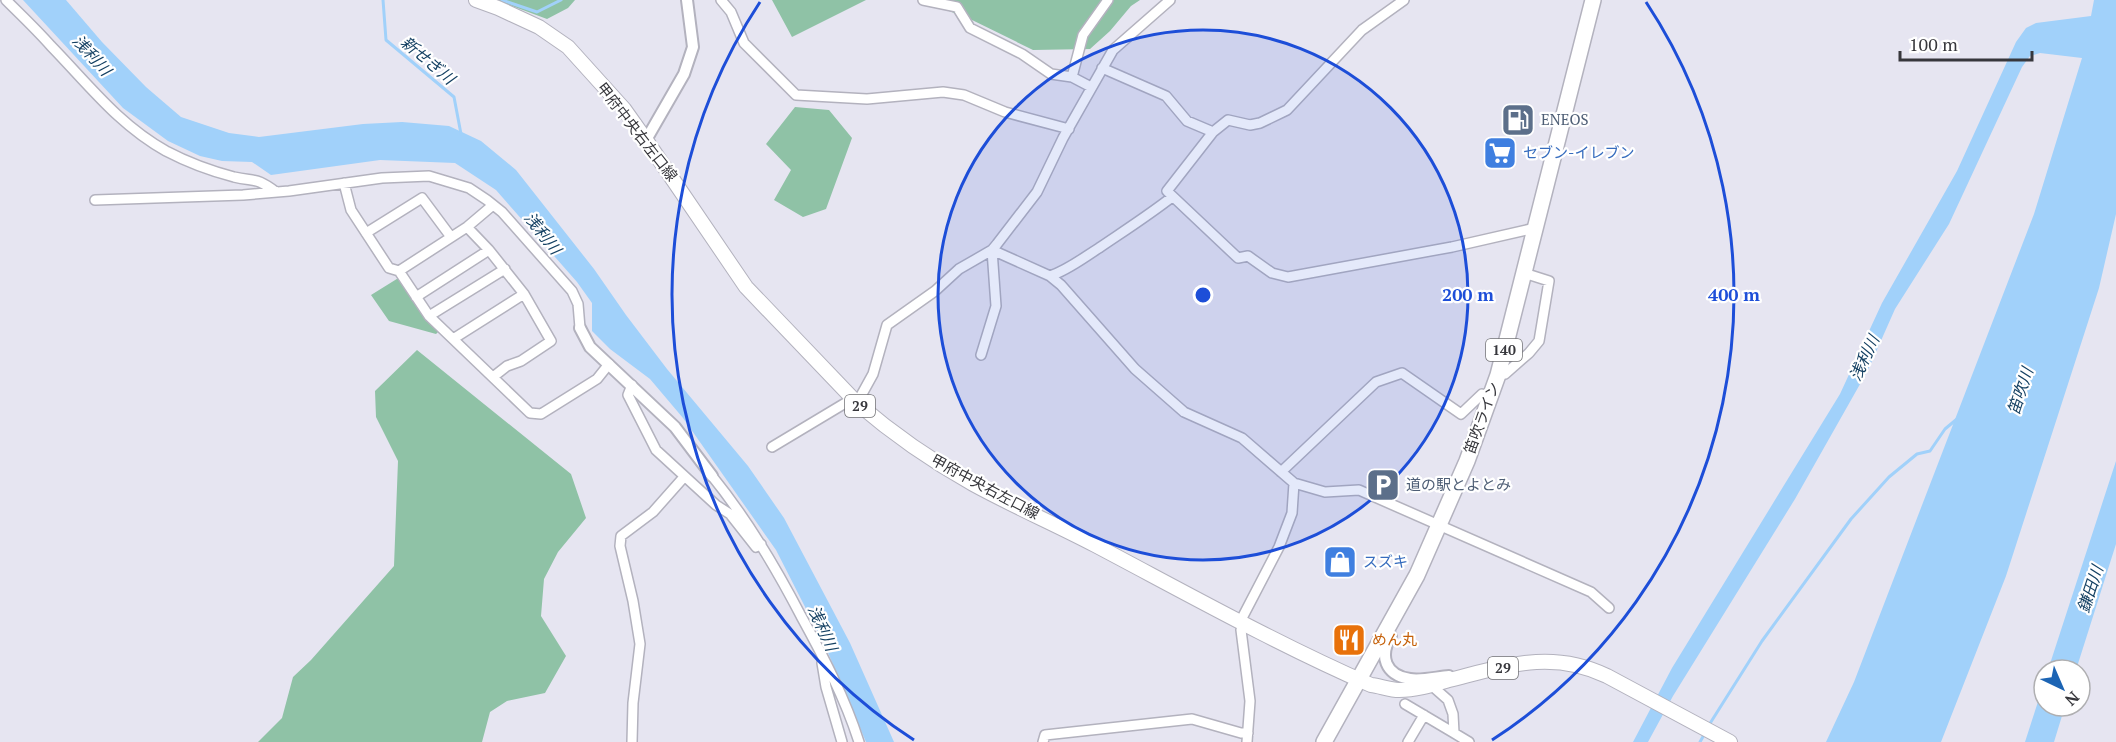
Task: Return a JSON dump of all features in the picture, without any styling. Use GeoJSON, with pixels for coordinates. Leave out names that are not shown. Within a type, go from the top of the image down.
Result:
{"type":"FeatureCollection","features":[{"type":"Feature","properties":{"kind":"highway","name":"笛吹ライン"},"geometry":{"type":"LineString","coordinates":[[1324,742],[1417,575],[1467,460],[1498,375],[1593,0]]}},
{"type":"Feature","properties":{"kind":"main road","name":"甲府中央右左口線"},"geometry":{"type":"LineString","coordinates":[[476,0],[540,27],[568,48],[624,110],[746,287],[877,421],[918,450],[975,485],[1046,519],[1241,622],[1371,685],[1395,690],[1431,685],[1529,662],[1556,660],[1593,669],[1730,742]]}},
{"type":"Feature","properties":{"kind":"street"},"geometry":{"type":"LineString","coordinates":[[6,0],[51,45],[100,100],[136,132],[166,151],[198,166],[236,178],[262,182],[276,192]]}},
{"type":"Feature","properties":{"kind":"street"},"geometry":{"type":"LineString","coordinates":[[646,140],[684,74],[693,47],[687,0]]}},
{"type":"Feature","properties":{"kind":"street"},"geometry":{"type":"LineString","coordinates":[[721,0],[731,12],[744,43],[796,95],[884,98],[943,92],[964,95],[1005,112],[1069,129]]}},
{"type":"Feature","properties":{"kind":"street"},"geometry":{"type":"LineString","coordinates":[[923,0],[957,7],[970,28],[1022,54],[1051,74],[1072,77],[1091,87]]}},
{"type":"Feature","properties":{"kind":"street"},"geometry":{"type":"LineString","coordinates":[[1072,77],[1083,35],[1108,0]]}},
{"type":"Feature","properties":{"kind":"street"},"geometry":{"type":"LineString","coordinates":[[772,447],[855,401],[873,374],[887,325],[934,291],[959,269],[992,250],[1037,192],[1091,87],[1113,50],[1170,0]]}},
{"type":"Feature","properties":{"kind":"street"},"geometry":{"type":"LineString","coordinates":[[1404,0],[1362,30],[1287,110],[1260,123],[1250,125],[1228,120],[1213,132],[1167,191],[1238,258],[1248,256],[1272,273],[1288,277],[1452,247],[1535,228]]}},
{"type":"Feature","properties":{"kind":"street"},"geometry":{"type":"LineString","coordinates":[[1102,68],[1166,96],[1187,121],[1213,132]]}},
{"type":"Feature","properties":{"kind":"street"},"geometry":{"type":"LineString","coordinates":[[95,200],[276,192],[382,178],[429,176],[469,188],[493,205],[502,212],[572,291],[578,304],[580,328],[590,347],[675,427],[736,506],[761,544],[819,649],[853,723],[859,742]]}},
{"type":"Feature","properties":{"kind":"street"},"geometry":{"type":"LineString","coordinates":[[344,183],[351,210],[389,268],[399,271],[429,316],[530,412],[541,414],[597,380],[609,364]]}},
{"type":"Feature","properties":{"kind":"street"},"geometry":{"type":"LineString","coordinates":[[1050,276],[1061,273],[1080,261],[1172,197]]}},
{"type":"Feature","properties":{"kind":"street"},"geometry":{"type":"LineString","coordinates":[[366,233],[422,198],[451,237]]}},
{"type":"Feature","properties":{"kind":"street"},"geometry":{"type":"LineString","coordinates":[[399,271],[467,227],[493,205]]}},
{"type":"Feature","properties":{"kind":"street"},"geometry":{"type":"LineString","coordinates":[[467,227],[505,268],[524,294],[551,341],[521,361],[507,366],[493,377]]}},
{"type":"Feature","properties":{"kind":"street"},"geometry":{"type":"LineString","coordinates":[[417,297],[489,250]]}},
{"type":"Feature","properties":{"kind":"street"},"geometry":{"type":"LineString","coordinates":[[992,250],[1050,276],[1061,285],[1135,369],[1165,396],[1184,412],[1242,438],[1294,483],[1325,492],[1359,490],[1591,592],[1609,608]]}},
{"type":"Feature","properties":{"kind":"street"},"geometry":{"type":"LineString","coordinates":[[981,355],[996,306],[992,250]]}},
{"type":"Feature","properties":{"kind":"street"},"geometry":{"type":"LineString","coordinates":[[429,316],[505,268]]}},
{"type":"Feature","properties":{"kind":"street"},"geometry":{"type":"LineString","coordinates":[[1498,375],[1505,374],[1539,341],[1549,281],[1524,273]]}},
{"type":"Feature","properties":{"kind":"street"},"geometry":{"type":"LineString","coordinates":[[453,339],[524,294]]}},
{"type":"Feature","properties":{"kind":"street"},"geometry":{"type":"LineString","coordinates":[[1281,472],[1376,382],[1402,373],[1461,414],[1482,394],[1490,396]]}},
{"type":"Feature","properties":{"kind":"street"},"geometry":{"type":"LineString","coordinates":[[632,385],[628,395],[656,450],[684,477],[730,514],[756,547],[761,544]]}},
{"type":"Feature","properties":{"kind":"street"},"geometry":{"type":"LineString","coordinates":[[632,742],[633,702],[640,644],[620,546],[621,536],[653,512],[684,477]]}},
{"type":"Feature","properties":{"kind":"street"},"geometry":{"type":"LineString","coordinates":[[1043,742],[1045,735],[1192,719],[1248,738],[1250,701],[1241,622],[1279,547],[1292,513],[1294,483]]}},
{"type":"Feature","properties":{"kind":"street"},"geometry":{"type":"LineString","coordinates":[[1417,575],[1401,619],[1387,643],[1384,652],[1386,664],[1395,675],[1412,680],[1468,675]]}},
{"type":"Feature","properties":{"kind":"street"},"geometry":{"type":"LineString","coordinates":[[819,649],[826,687],[840,738],[831,742]]}},
{"type":"Feature","properties":{"kind":"street"},"geometry":{"type":"LineString","coordinates":[[1431,685],[1448,700],[1453,714],[1454,733]]}},
{"type":"Feature","properties":{"kind":"street"},"geometry":{"type":"LineString","coordinates":[[1405,704],[1468,742]]}},
{"type":"Feature","properties":{"kind":"street"},"geometry":{"type":"LineString","coordinates":[[1408,742],[1424,715]]}},
{"type":"Feature","properties":{"kind":"green space"},"geometry":{"type":"Polygon","coordinates":[[[496,0],[575,0],[568,8],[547,19],[496,0]]]}},
{"type":"Feature","properties":{"kind":"green space"},"geometry":{"type":"Polygon","coordinates":[[[772,0],[866,0],[792,37],[772,0]]]}},
{"type":"Feature","properties":{"kind":"green space"},"geometry":{"type":"Polygon","coordinates":[[[920,0],[1140,0],[1131,6],[1110,31],[1090,49],[1033,50],[970,19],[920,0]]]}},
{"type":"Feature","properties":{"kind":"green space"},"geometry":{"type":"Polygon","coordinates":[[[795,107],[829,110],[852,138],[826,209],[803,217],[774,200],[791,170],[766,144],[795,107]]]}},
{"type":"Feature","properties":{"kind":"green space"},"geometry":{"type":"Polygon","coordinates":[[[400,277],[439,331],[436,334],[389,321],[371,295],[400,277]]]}},
{"type":"Feature","properties":{"kind":"green space"},"geometry":{"type":"Polygon","coordinates":[[[417,350],[571,474],[586,518],[558,552],[544,579],[541,616],[566,656],[545,693],[507,701],[490,712],[482,742],[258,742],[282,718],[293,677],[311,660],[394,566],[398,461],[376,417],[375,391],[417,350]]]}},
{"type":"Feature","properties":{"kind":"water","name":"浅利川"},"geometry":{"type":"Polygon","coordinates":[[[23,0],[66,0],[102,42],[146,87],[181,117],[229,133],[259,137],[363,124],[402,122],[449,126],[481,141],[516,170],[594,269],[667,369],[748,466],[784,518],[850,643],[894,742],[866,742],[826,648],[776,550],[683,418],[650,379],[610,349],[592,331],[592,303],[577,282],[496,190],[455,163],[380,160],[271,175],[252,162],[222,161],[200,156],[168,141],[123,108],[23,0]]]}},
{"type":"Feature","properties":{"kind":"water"},"geometry":{"type":"Polygon","coordinates":[[[2094,0],[2116,0],[2116,214],[2099,288],[2006,576],[1941,742],[1826,742],[1854,682],[2034,214],[2082,58],[2040,53],[2030,56],[2022,67],[1949,224],[1895,309],[1868,370],[1795,499],[1673,696],[1648,742],[1633,742],[1672,668],[1840,394],[1882,303],[1957,171],[2016,42],[2026,28],[2036,23],[2091,16],[2094,0]]]}},
{"type":"Feature","properties":{"kind":"water","name":"鎌田川"},"geometry":{"type":"Polygon","coordinates":[[[2116,461],[2116,544],[2080,658],[2052,658],[2116,461]]]}},
{"type":"Feature","properties":{"kind":"water"},"geometry":{"type":"Polygon","coordinates":[[[2033,718],[2061,718],[2054,742],[2025,742],[2033,718]]]}},
{"type":"Feature","properties":{"kind":"waterway","name":"新せぎ川"},"geometry":{"type":"LineString","coordinates":[[383,0],[386,40],[454,97],[461,134]]}},
{"type":"Feature","properties":{"kind":"waterway","name":"新せぎ川"},"geometry":{"type":"LineString","coordinates":[[502,0],[537,12],[561,0]]}},
{"type":"Feature","properties":{"kind":"waterway"},"geometry":{"type":"LineString","coordinates":[[1709,725],[1762,641],[1851,519],[1889,477],[1917,454],[1930,451],[1945,429],[1957,419]]}},
{"type":"Feature","properties":{"kind":"waterway"},"geometry":{"type":"LineString","coordinates":[[1700,742],[1705,733]]}},
{"type":"Feature","properties":{"kind":"place","name":"ENEOS"},"geometry":{"type":"Point","coordinates":[1518,120]}},
{"type":"Feature","properties":{"kind":"place","name":"セブン-イレブン"},"geometry":{"type":"Point","coordinates":[1500,153]}},
{"type":"Feature","properties":{"kind":"place","name":"道の駅とよとみ"},"geometry":{"type":"Point","coordinates":[1383,485]}},
{"type":"Feature","properties":{"kind":"place","name":"スズキ"},"geometry":{"type":"Point","coordinates":[1340,562]}},
{"type":"Feature","properties":{"kind":"place","name":"めん丸"},"geometry":{"type":"Point","coordinates":[1349,640]}},
{"type":"Feature","properties":{"kind":"water label","name":"笛吹川"},"geometry":{"type":"Point","coordinates":[2020,391]}}]}
